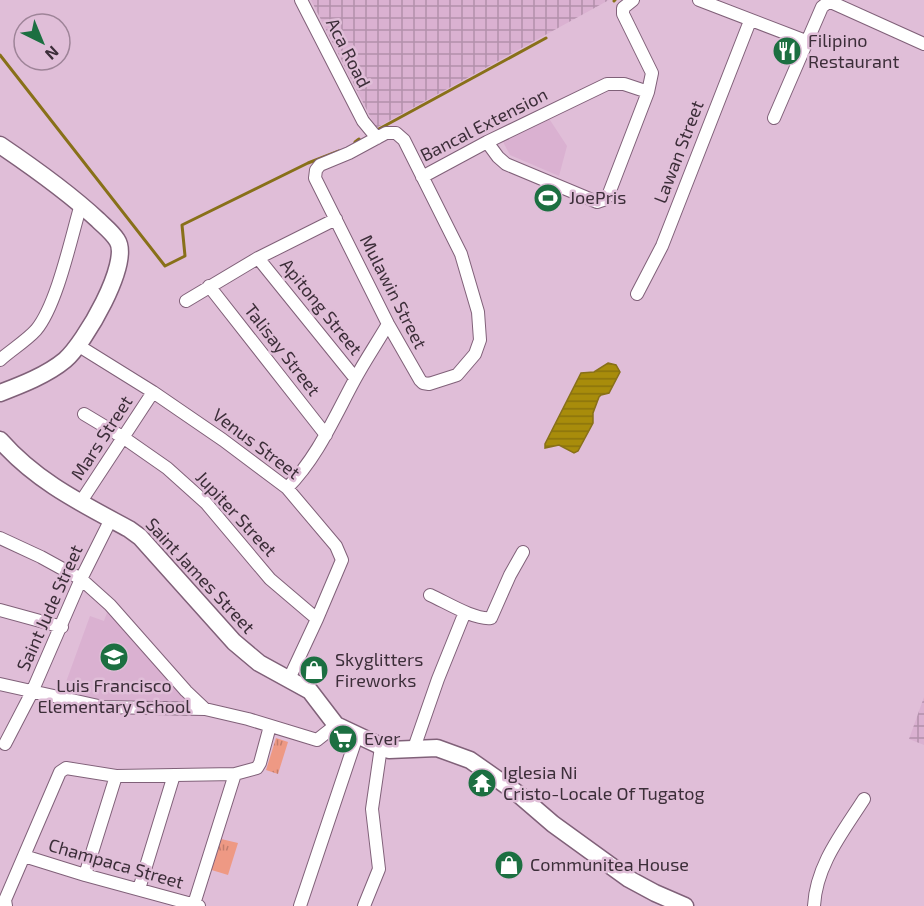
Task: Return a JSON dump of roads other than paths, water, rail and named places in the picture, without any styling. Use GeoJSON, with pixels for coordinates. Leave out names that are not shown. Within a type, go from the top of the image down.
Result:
{"type":"FeatureCollection","features":[{"type":"Feature","properties":{"kind":"street","name":"Aca Road"},"geometry":{"type":"LineString","coordinates":[[301,0],[363,121],[377,138]]}},
{"type":"Feature","properties":{"kind":"street"},"geometry":{"type":"LineString","coordinates":[[487,142],[506,164],[597,202],[608,196],[648,92],[652,73],[623,14],[623,8],[633,0]]}},
{"type":"Feature","properties":{"kind":"street"},"geometry":{"type":"LineString","coordinates":[[699,0],[806,41]]}},
{"type":"Feature","properties":{"kind":"street"},"geometry":{"type":"LineString","coordinates":[[774,118],[806,41],[822,7],[827,3],[833,3],[924,44]]}},
{"type":"Feature","properties":{"kind":"street","name":"Lawan Street"},"geometry":{"type":"LineString","coordinates":[[638,294],[662,246],[750,21]]}},
{"type":"Feature","properties":{"kind":"street","name":"Bancal Extension"},"geometry":{"type":"LineString","coordinates":[[377,138],[386,133],[396,133],[405,140],[422,177],[487,142],[607,84],[624,84],[648,92]]}},
{"type":"Feature","properties":{"kind":"street"},"geometry":{"type":"LineString","coordinates":[[186,301],[258,258],[336,219],[317,184],[316,170],[320,165],[377,138]]}},
{"type":"Feature","properties":{"kind":"street"},"geometry":{"type":"LineString","coordinates":[[0,145],[81,204],[117,239],[121,253],[115,276],[79,346],[52,369],[0,393]]}},
{"type":"Feature","properties":{"kind":"street","name":"Mulawin Street"},"geometry":{"type":"LineString","coordinates":[[336,219],[388,324],[420,380],[429,384],[457,375],[475,354],[480,340],[478,312],[461,255],[422,177]]}},
{"type":"Feature","properties":{"kind":"street"},"geometry":{"type":"LineString","coordinates":[[0,360],[35,331],[45,317],[81,204]]}},
{"type":"Feature","properties":{"kind":"street","name":"Apitong Street"},"geometry":{"type":"LineString","coordinates":[[258,258],[356,378]]}},
{"type":"Feature","properties":{"kind":"street","name":"Talisay Street"},"geometry":{"type":"LineString","coordinates":[[209,286],[326,435]]}},
{"type":"Feature","properties":{"kind":"street"},"geometry":{"type":"LineString","coordinates":[[287,488],[300,475],[326,435],[388,324]]}},
{"type":"Feature","properties":{"kind":"street","name":"Venus Street"},"geometry":{"type":"LineString","coordinates":[[79,346],[153,392],[287,488],[336,546],[342,560],[290,679]]}},
{"type":"Feature","properties":{"kind":"street","name":"Mars Street"},"geometry":{"type":"LineString","coordinates":[[80,503],[153,392]]}},
{"type":"Feature","properties":{"kind":"street","name":"Jupiter Street"},"geometry":{"type":"LineString","coordinates":[[84,414],[167,468],[206,503],[270,579],[317,619]]}},
{"type":"Feature","properties":{"kind":"street","name":"Saint James Street"},"geometry":{"type":"LineString","coordinates":[[0,440],[48,484],[140,537],[234,642],[259,663],[310,692],[336,725]]}},
{"type":"Feature","properties":{"kind":"street","name":"Saint Jude Street"},"geometry":{"type":"LineString","coordinates":[[5,744],[32,692],[81,579],[111,519]]}},
{"type":"Feature","properties":{"kind":"street"},"geometry":{"type":"LineString","coordinates":[[0,538],[81,579],[110,605],[186,691],[205,709]]}},
{"type":"Feature","properties":{"kind":"street"},"geometry":{"type":"LineString","coordinates":[[430,595],[465,612],[486,619],[491,618],[523,552]]}},
{"type":"Feature","properties":{"kind":"street"},"geometry":{"type":"LineString","coordinates":[[0,610],[62,627]]}},
{"type":"Feature","properties":{"kind":"street"},"geometry":{"type":"LineString","coordinates":[[414,748],[465,612]]}},
{"type":"Feature","properties":{"kind":"street"},"geometry":{"type":"LineString","coordinates":[[0,684],[103,707],[205,709],[318,740],[336,725],[389,750],[437,748],[470,760],[629,879],[685,906]]}},
{"type":"Feature","properties":{"kind":"street"},"geometry":{"type":"LineString","coordinates":[[5,906],[60,772],[66,768],[72,768],[116,776],[235,774],[257,768],[270,726]]}},
{"type":"Feature","properties":{"kind":"street"},"geometry":{"type":"LineString","coordinates":[[300,906],[357,736]]}},
{"type":"Feature","properties":{"kind":"street"},"geometry":{"type":"LineString","coordinates":[[364,906],[379,869],[372,809],[381,747]]}},
{"type":"Feature","properties":{"kind":"street"},"geometry":{"type":"LineString","coordinates":[[196,905],[235,774]]}},
{"type":"Feature","properties":{"kind":"street"},"geometry":{"type":"LineString","coordinates":[[139,890],[174,775]]}},
{"type":"Feature","properties":{"kind":"street"},"geometry":{"type":"LineString","coordinates":[[85,876],[116,776]]}},
{"type":"Feature","properties":{"kind":"street"},"geometry":{"type":"LineString","coordinates":[[814,906],[815,889],[821,869],[864,799]]}},
{"type":"Feature","properties":{"kind":"street","name":"Champaca Street"},"geometry":{"type":"LineString","coordinates":[[24,856],[85,876],[196,905]]}},
{"type":"Feature","properties":{"kind":"waterway"},"geometry":{"type":"LineString","coordinates":[[377,130],[546,38]]}},
{"type":"Feature","properties":{"kind":"waterway"},"geometry":{"type":"LineString","coordinates":[[0,55],[165,266],[185,256],[182,225],[308,163],[339,151]]}},
{"type":"Feature","properties":{"kind":"waterway"},"geometry":{"type":"LineString","coordinates":[[354,147],[355,142],[359,139]]}},
{"type":"Feature","properties":{"kind":"place","name":"Filipino Restaurant"},"geometry":{"type":"Point","coordinates":[787,51]}},
{"type":"Feature","properties":{"kind":"place","name":"JoePris"},"geometry":{"type":"Point","coordinates":[548,198]}},
{"type":"Feature","properties":{"kind":"place","name":"Luis Francisco Elementary School"},"geometry":{"type":"Point","coordinates":[114,657]}},
{"type":"Feature","properties":{"kind":"place","name":"Skyglitters Fireworks"},"geometry":{"type":"Point","coordinates":[314,670]}},
{"type":"Feature","properties":{"kind":"place","name":"Ever"},"geometry":{"type":"Point","coordinates":[343,739]}},
{"type":"Feature","properties":{"kind":"place","name":"Iglesia Ni Cristo-Locale Of Tugatog"},"geometry":{"type":"Point","coordinates":[482,783]}},
{"type":"Feature","properties":{"kind":"place","name":"Communitea House"},"geometry":{"type":"Point","coordinates":[509,865]}}]}
